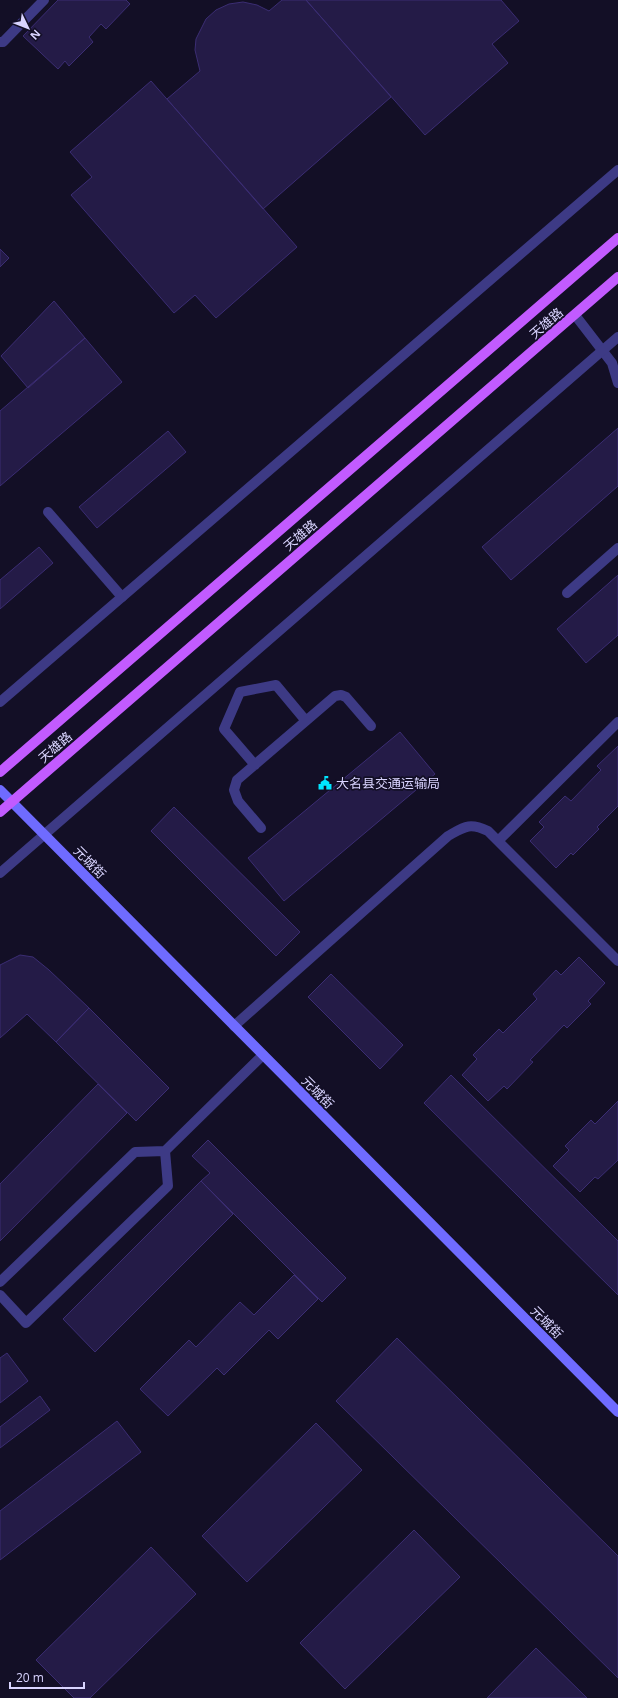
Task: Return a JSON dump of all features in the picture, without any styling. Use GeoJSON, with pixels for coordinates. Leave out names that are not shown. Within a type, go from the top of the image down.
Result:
{"type":"FeatureCollection","features":[{"type":"Feature","properties":{"kind":"main road","name":"天雄路"},"geometry":{"type":"LineString","coordinates":[[0,772],[618,238]]}},
{"type":"Feature","properties":{"kind":"main road","name":"天雄路"},"geometry":{"type":"LineString","coordinates":[[0,812],[618,278]]}},
{"type":"Feature","properties":{"kind":"street"},"geometry":{"type":"LineString","coordinates":[[0,42],[3,42],[44,0]]}},
{"type":"Feature","properties":{"kind":"street"},"geometry":{"type":"LineString","coordinates":[[0,702],[618,170]]}},
{"type":"Feature","properties":{"kind":"street"},"geometry":{"type":"LineString","coordinates":[[575,315],[612,364],[618,383]]}},
{"type":"Feature","properties":{"kind":"street"},"geometry":{"type":"LineString","coordinates":[[0,873],[618,337]]}},
{"type":"Feature","properties":{"kind":"street"},"geometry":{"type":"LineString","coordinates":[[48,512],[122,596]]}},
{"type":"Feature","properties":{"kind":"street"},"geometry":{"type":"LineString","coordinates":[[567,593],[618,548]]}},
{"type":"Feature","properties":{"kind":"street"},"geometry":{"type":"LineString","coordinates":[[255,765],[224,728],[240,692],[276,686],[306,721]]}},
{"type":"Feature","properties":{"kind":"street"},"geometry":{"type":"LineString","coordinates":[[261,828],[238,801],[234,790],[237,780],[335,696],[341,695],[346,697],[371,726]]}},
{"type":"Feature","properties":{"kind":"street"},"geometry":{"type":"LineString","coordinates":[[498,841],[618,722]]}},
{"type":"Feature","properties":{"kind":"street","name":"元城街"},"geometry":{"type":"LineString","coordinates":[[0,790],[618,1412]]}},
{"type":"Feature","properties":{"kind":"street"},"geometry":{"type":"LineString","coordinates":[[234,1026],[448,836],[466,826],[477,826],[488,831],[618,961]]}},
{"type":"Feature","properties":{"kind":"street"},"geometry":{"type":"LineString","coordinates":[[0,1282],[135,1152],[165,1151],[264,1056]]}},
{"type":"Feature","properties":{"kind":"street"},"geometry":{"type":"LineString","coordinates":[[0,1295],[26,1322],[168,1186],[165,1151]]}},
{"type":"Feature","properties":{"kind":"building"},"geometry":{"type":"Polygon","coordinates":[[[58,0],[126,0],[130,4],[106,29],[101,24],[89,37],[93,42],[69,66],[65,61],[58,69],[23,36],[58,0]]]}},
{"type":"Feature","properties":{"kind":"building"},"geometry":{"type":"Polygon","coordinates":[[[282,0],[306,0],[391,97],[263,209],[167,99],[200,71],[195,50],[196,39],[206,19],[216,10],[229,4],[243,2],[257,5],[269,11],[282,0]]]}},
{"type":"Feature","properties":{"kind":"building"},"geometry":{"type":"Polygon","coordinates":[[[306,0],[501,0],[519,21],[492,44],[508,63],[425,135],[306,0]]]}},
{"type":"Feature","properties":{"kind":"building"},"geometry":{"type":"Polygon","coordinates":[[[151,81],[297,247],[216,318],[195,295],[174,313],[71,195],[92,177],[70,152],[151,81]]]}},
{"type":"Feature","properties":{"kind":"building"},"geometry":{"type":"Polygon","coordinates":[[[0,249],[9,258],[0,267],[0,249]]]}},
{"type":"Feature","properties":{"kind":"building"},"geometry":{"type":"Polygon","coordinates":[[[54,301],[85,338],[28,388],[1,356],[54,301]]]}},
{"type":"Feature","properties":{"kind":"building"},"geometry":{"type":"Polygon","coordinates":[[[85,338],[122,382],[0,486],[0,411],[85,338]]]}},
{"type":"Feature","properties":{"kind":"building"},"geometry":{"type":"Polygon","coordinates":[[[618,428],[618,486],[511,580],[482,547],[618,428]]]}},
{"type":"Feature","properties":{"kind":"building"},"geometry":{"type":"Polygon","coordinates":[[[168,431],[186,452],[97,528],[79,507],[168,431]]]}},
{"type":"Feature","properties":{"kind":"building"},"geometry":{"type":"Polygon","coordinates":[[[39,547],[53,563],[0,609],[0,580],[39,547]]]}},
{"type":"Feature","properties":{"kind":"building"},"geometry":{"type":"Polygon","coordinates":[[[618,575],[618,635],[586,663],[557,629],[618,575]]]}},
{"type":"Feature","properties":{"kind":"building"},"geometry":{"type":"Polygon","coordinates":[[[400,732],[435,774],[284,901],[248,858],[400,732]]]}},
{"type":"Feature","properties":{"kind":"building"},"geometry":{"type":"Polygon","coordinates":[[[618,746],[618,806],[597,827],[599,829],[573,855],[571,853],[556,868],[530,841],[544,827],[539,822],[565,796],[571,801],[601,770],[597,766],[618,746]]]}},
{"type":"Feature","properties":{"kind":"building"},"geometry":{"type":"Polygon","coordinates":[[[174,807],[300,932],[276,956],[151,831],[174,807]]]}},
{"type":"Feature","properties":{"kind":"building"},"geometry":{"type":"Polygon","coordinates":[[[20,955],[33,957],[89,1008],[56,1042],[27,1014],[0,1038],[0,965],[20,955]]]}},
{"type":"Feature","properties":{"kind":"building"},"geometry":{"type":"Polygon","coordinates":[[[579,957],[605,983],[588,1001],[591,1004],[567,1028],[564,1025],[530,1060],[533,1062],[507,1089],[504,1086],[488,1101],[462,1075],[477,1059],[473,1055],[499,1029],[503,1033],[537,999],[533,994],[556,970],[561,975],[579,957]]]}},
{"type":"Feature","properties":{"kind":"building"},"geometry":{"type":"Polygon","coordinates":[[[331,974],[403,1045],[380,1069],[308,997],[331,974]]]}},
{"type":"Feature","properties":{"kind":"building"},"geometry":{"type":"Polygon","coordinates":[[[89,1008],[169,1088],[136,1121],[56,1042],[89,1008]]]}},
{"type":"Feature","properties":{"kind":"building"},"geometry":{"type":"Polygon","coordinates":[[[451,1075],[618,1241],[618,1295],[424,1103],[451,1075]]]}},
{"type":"Feature","properties":{"kind":"building"},"geometry":{"type":"Polygon","coordinates":[[[98,1084],[127,1113],[0,1241],[0,1184],[98,1084]]]}},
{"type":"Feature","properties":{"kind":"building"},"geometry":{"type":"Polygon","coordinates":[[[618,1101],[618,1160],[598,1179],[595,1177],[580,1192],[553,1166],[569,1150],[565,1146],[591,1120],[595,1124],[618,1101]]]}},
{"type":"Feature","properties":{"kind":"building"},"geometry":{"type":"Polygon","coordinates":[[[208,1140],[346,1278],[322,1302],[201,1181],[210,1173],[192,1156],[208,1140]]]}},
{"type":"Feature","properties":{"kind":"building"},"geometry":{"type":"Polygon","coordinates":[[[201,1181],[233,1214],[95,1352],[63,1319],[201,1181]]]}},
{"type":"Feature","properties":{"kind":"building"},"geometry":{"type":"Polygon","coordinates":[[[294,1275],[318,1299],[278,1339],[269,1330],[224,1375],[217,1368],[168,1416],[140,1389],[189,1340],[196,1347],[240,1302],[254,1315],[294,1275]]]}},
{"type":"Feature","properties":{"kind":"building"},"geometry":{"type":"Polygon","coordinates":[[[397,1338],[618,1556],[618,1678],[336,1401],[397,1338]]]}},
{"type":"Feature","properties":{"kind":"building"},"geometry":{"type":"Polygon","coordinates":[[[7,1353],[28,1381],[0,1403],[0,1358],[7,1353]]]}},
{"type":"Feature","properties":{"kind":"building"},"geometry":{"type":"Polygon","coordinates":[[[40,1396],[50,1410],[0,1448],[0,1427],[40,1396]]]}},
{"type":"Feature","properties":{"kind":"building"},"geometry":{"type":"Polygon","coordinates":[[[117,1421],[141,1452],[0,1560],[0,1511],[117,1421]]]}},
{"type":"Feature","properties":{"kind":"building"},"geometry":{"type":"Polygon","coordinates":[[[316,1423],[362,1470],[247,1582],[202,1536],[316,1423]]]}},
{"type":"Feature","properties":{"kind":"building"},"geometry":{"type":"Polygon","coordinates":[[[414,1530],[460,1577],[345,1689],[300,1643],[414,1530]]]}},
{"type":"Feature","properties":{"kind":"building"},"geometry":{"type":"Polygon","coordinates":[[[151,1547],[196,1594],[90,1698],[74,1698],[36,1660],[151,1547]]]}},
{"type":"Feature","properties":{"kind":"building"},"geometry":{"type":"Polygon","coordinates":[[[536,1648],[587,1698],[487,1698],[536,1648]]]}},
{"type":"Feature","properties":{"kind":"place","name":"大名县交通运输局"},"geometry":{"type":"Point","coordinates":[325,783]}}]}
